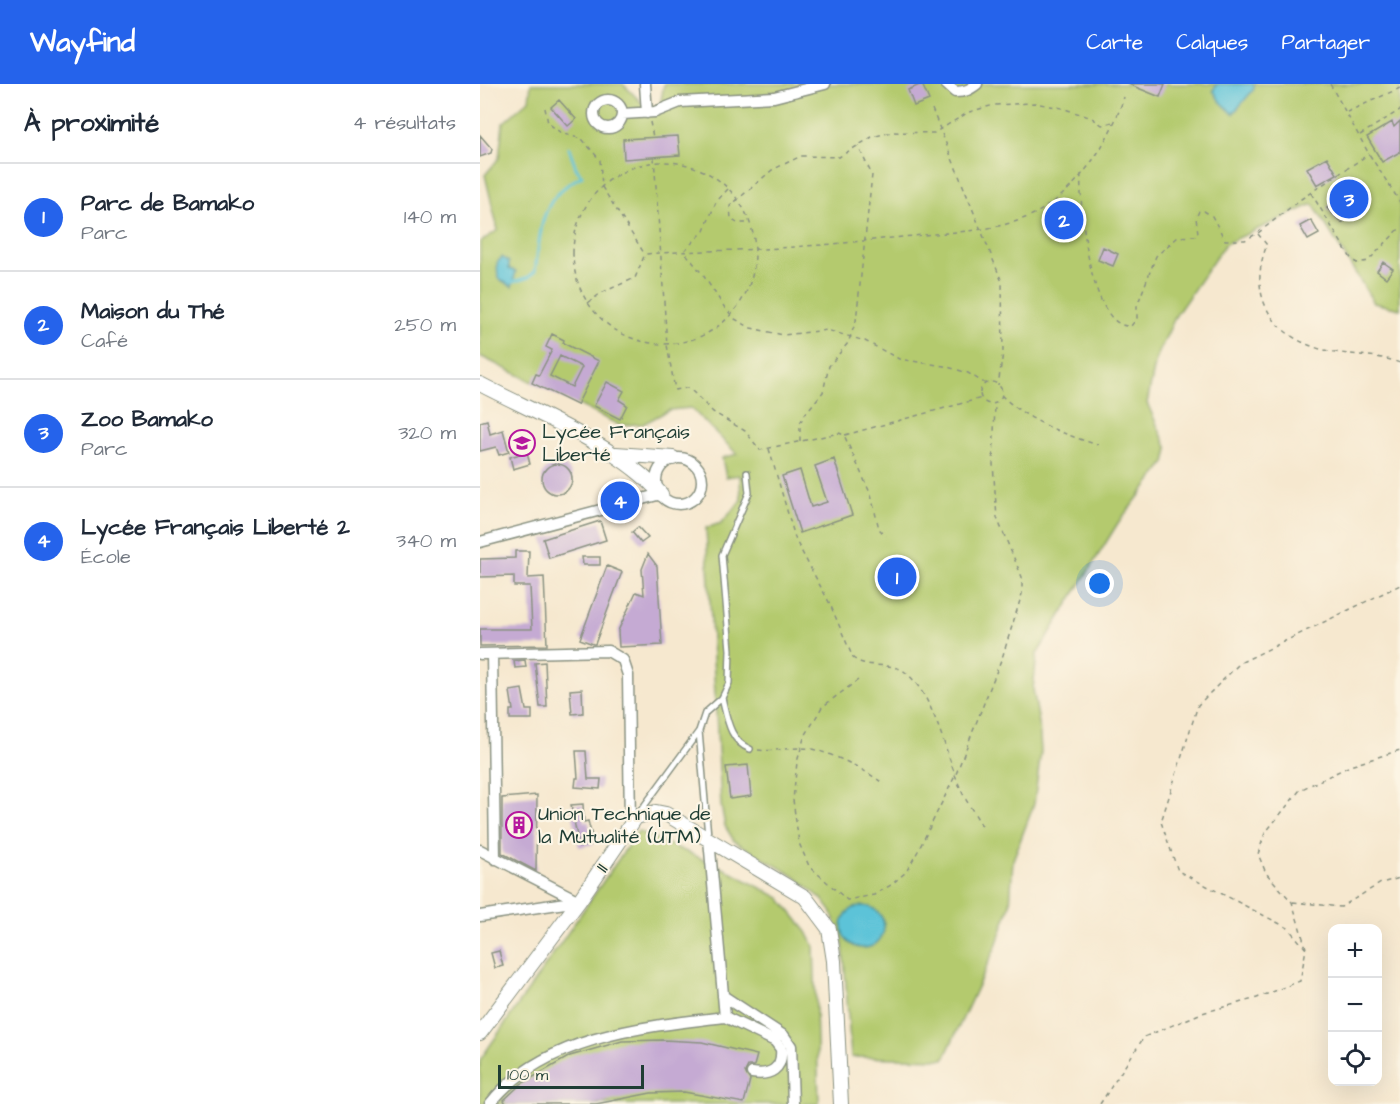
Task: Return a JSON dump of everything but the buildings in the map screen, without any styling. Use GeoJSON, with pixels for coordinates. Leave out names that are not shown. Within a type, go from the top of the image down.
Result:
{"type":"FeatureCollection","features":[{"type":"Feature","properties":{"kind":"street"},"geometry":{"type":"LineString","coordinates":[[645,84],[647,113]]}},
{"type":"Feature","properties":{"kind":"street"},"geometry":{"type":"LineString","coordinates":[[622,114],[647,113],[680,102],[774,97],[825,84]]}},
{"type":"Feature","properties":{"kind":"street"},"geometry":{"type":"LineString","coordinates":[[946,84],[955,92],[966,92],[977,84]]}},
{"type":"Feature","properties":{"kind":"street"},"geometry":{"type":"LineString","coordinates":[[480,384],[612,453],[644,475],[668,501],[681,503],[694,498],[701,487],[698,467],[687,459],[612,453]]}},
{"type":"Feature","properties":{"kind":"street"},"geometry":{"type":"LineString","coordinates":[[661,494],[657,477],[660,469],[673,458]]}},
{"type":"Feature","properties":{"kind":"street"},"geometry":{"type":"LineString","coordinates":[[480,542],[661,494]]}},
{"type":"Feature","properties":{"kind":"street"},"geometry":{"type":"LineString","coordinates":[[480,654],[608,651],[623,660],[628,675],[633,821],[656,812],[666,814],[805,897],[829,929],[834,961],[842,1104]]}},
{"type":"Feature","properties":{"kind":"street"},"geometry":{"type":"LineString","coordinates":[[492,654],[495,859]]}},
{"type":"Feature","properties":{"kind":"street","name":"11"},"geometry":{"type":"LineString","coordinates":[[480,1033],[579,901],[633,821]]}},
{"type":"Feature","properties":{"kind":"street"},"geometry":{"type":"LineString","coordinates":[[709,839],[725,1017]]}},
{"type":"Feature","properties":{"kind":"street"},"geometry":{"type":"LineString","coordinates":[[480,850],[579,901]]}},
{"type":"Feature","properties":{"kind":"street"},"geometry":{"type":"LineString","coordinates":[[480,916],[579,901]]}},
{"type":"Feature","properties":{"kind":"street"},"geometry":{"type":"LineString","coordinates":[[723,996],[784,1036],[791,1046],[793,1104]]}},
{"type":"Feature","properties":{"kind":"street"},"geometry":{"type":"LineString","coordinates":[[490,1104],[503,1088],[534,1065],[576,1046],[664,1024],[725,1017],[775,1041],[781,1049],[780,1065],[767,1074],[752,1073]]}},
{"type":"Feature","properties":{"kind":"lane"},"geometry":{"type":"LineString","coordinates":[[747,473],[749,493],[722,555],[731,660],[729,683],[722,698],[732,733],[741,746],[750,749]]}},
{"type":"Feature","properties":{"kind":"lane","name":"11"},"geometry":{"type":"LineString","coordinates":[[633,821],[699,730],[705,713],[722,698]]}},
{"type":"Feature","properties":{"kind":"lane"},"geometry":{"type":"LineString","coordinates":[[699,730],[709,839]]}},
{"type":"Feature","properties":{"kind":"path"},"geometry":{"type":"LineString","coordinates":[[1330,84],[1369,154],[1400,202]]}},
{"type":"Feature","properties":{"kind":"path"},"geometry":{"type":"LineString","coordinates":[[1345,111],[1400,88]]}},
{"type":"Feature","properties":{"kind":"path"},"geometry":{"type":"LineString","coordinates":[[645,254],[865,240],[982,228],[1018,220],[1046,208],[1069,188],[1098,152],[1117,121],[1124,97]]}},
{"type":"Feature","properties":{"kind":"path"},"geometry":{"type":"LineString","coordinates":[[748,223],[737,223],[729,214],[730,206],[747,194],[772,170],[801,156],[839,157],[858,145],[892,132],[934,133],[969,112],[994,105],[1023,102],[1062,108],[1092,118],[1102,125],[1117,121]]}},
{"type":"Feature","properties":{"kind":"path"},"geometry":{"type":"LineString","coordinates":[[545,108],[548,123],[561,133],[582,140],[600,160],[602,187],[645,254]]}},
{"type":"Feature","properties":{"kind":"path"},"geometry":{"type":"LineString","coordinates":[[932,109],[1002,282],[1003,353],[998,385],[1001,395],[1017,411],[1060,434],[1098,445]]}},
{"type":"Feature","properties":{"kind":"path"},"geometry":{"type":"LineString","coordinates":[[1359,135],[1400,110]]}},
{"type":"Feature","properties":{"kind":"path"},"geometry":{"type":"LineString","coordinates":[[647,113],[653,137]]}},
{"type":"Feature","properties":{"kind":"path"},"geometry":{"type":"LineString","coordinates":[[800,441],[804,414],[823,392],[829,366],[850,336],[856,321],[872,175],[858,145]]}},
{"type":"Feature","properties":{"kind":"path"},"geometry":{"type":"LineString","coordinates":[[1081,173],[1079,199],[1090,264],[1104,306],[1114,322],[1131,326],[1137,318],[1137,306],[1156,256],[1178,237],[1195,236],[1198,232],[1196,218],[1199,211],[1212,216],[1225,240],[1245,240],[1258,234],[1310,192],[1369,154]]}},
{"type":"Feature","properties":{"kind":"path"},"geometry":{"type":"LineString","coordinates":[[654,157],[668,345],[675,390],[687,388],[693,392],[713,412],[745,430],[760,450],[838,433],[844,435],[982,398]]}},
{"type":"Feature","properties":{"kind":"path"},"geometry":{"type":"LineString","coordinates":[[655,162],[687,164],[711,175],[729,189],[737,199],[748,223],[755,248],[753,271],[747,291],[720,325],[702,336],[668,345],[651,345],[630,339],[611,328],[588,303],[579,285],[573,253],[574,237],[583,211],[602,187],[618,174],[655,162]]}},
{"type":"Feature","properties":{"kind":"path"},"geometry":{"type":"LineString","coordinates":[[684,251],[704,231],[716,201],[729,189]]}},
{"type":"Feature","properties":{"kind":"path"},"geometry":{"type":"LineString","coordinates":[[1310,192],[1352,260],[1357,263],[1368,261],[1400,228]]}},
{"type":"Feature","properties":{"kind":"path"},"geometry":{"type":"LineString","coordinates":[[1258,234],[1267,245],[1260,263],[1260,290],[1272,318],[1281,328],[1316,348],[1373,354],[1400,363]]}},
{"type":"Feature","properties":{"kind":"path"},"geometry":{"type":"LineString","coordinates":[[684,251],[730,314],[751,327],[771,334],[811,333],[827,330],[850,336],[899,359],[944,366],[968,373],[986,384]]}},
{"type":"Feature","properties":{"kind":"path"},"geometry":{"type":"LineString","coordinates":[[588,303],[601,293],[635,278],[645,254]]}},
{"type":"Feature","properties":{"kind":"path"},"geometry":{"type":"LineString","coordinates":[[994,403],[987,403],[982,398],[981,389],[992,382],[998,385]]}},
{"type":"Feature","properties":{"kind":"path"},"geometry":{"type":"LineString","coordinates":[[858,680],[822,707],[801,747],[793,800],[799,843],[809,866],[847,900],[874,895],[906,872],[956,774],[1003,655],[1022,594],[1022,578],[997,518],[993,464],[994,403],[1001,395]]}},
{"type":"Feature","properties":{"kind":"path"},"geometry":{"type":"LineString","coordinates":[[844,435],[871,495],[879,529],[886,536]]}},
{"type":"Feature","properties":{"kind":"path"},"geometry":{"type":"LineString","coordinates":[[768,448],[796,541],[830,604],[853,658],[859,663],[899,668],[908,674],[927,702],[963,795],[983,828]]}},
{"type":"Feature","properties":{"kind":"path"},"geometry":{"type":"LineString","coordinates":[[1306,949],[1288,928],[1178,871],[1161,822],[1198,705],[1240,663],[1400,585]]}},
{"type":"Feature","properties":{"kind":"path"},"geometry":{"type":"LineString","coordinates":[[750,749],[777,752],[801,747],[863,768],[881,782]]}},
{"type":"Feature","properties":{"kind":"path"},"geometry":{"type":"LineString","coordinates":[[1100,1104],[1144,1037],[1202,1013],[1257,998],[1300,981],[1306,949],[1292,902],[1266,873],[1258,854],[1264,833],[1300,790],[1350,766],[1400,750]]}},
{"type":"Feature","properties":{"kind":"path"},"geometry":{"type":"LineString","coordinates":[[1292,902],[1341,907],[1381,883],[1400,878]]}},
{"type":"Feature","properties":{"kind":"green space"},"geometry":{"type":"Polygon","coordinates":[[[531,84],[623,84],[646,107],[660,106],[664,84],[1400,84],[1400,309],[1374,303],[1313,204],[1225,244],[1176,315],[1156,359],[1147,403],[1168,449],[1165,463],[1118,523],[1037,654],[1033,689],[1041,751],[1034,804],[1013,860],[1010,905],[996,946],[944,1059],[851,1057],[843,943],[831,911],[822,899],[794,876],[734,841],[725,826],[721,805],[706,528],[721,523],[741,501],[740,475],[726,477],[722,458],[737,454],[691,408],[669,410],[643,424],[619,425],[480,356],[480,242],[498,230],[485,175],[499,158],[503,123],[529,100],[531,84]]]}},
{"type":"Feature","properties":{"kind":"green space"},"geometry":{"type":"Polygon","coordinates":[[[638,831],[721,867],[780,898],[807,932],[814,946],[819,1104],[480,1104],[480,1060],[638,831]]]}},
{"type":"Feature","properties":{"kind":"water"},"geometry":{"type":"Polygon","coordinates":[[[1217,84],[1254,84],[1254,89],[1233,114],[1213,90],[1217,84]]]}},
{"type":"Feature","properties":{"kind":"water"},"geometry":{"type":"Polygon","coordinates":[[[502,257],[509,262],[509,269],[516,271],[512,287],[498,278],[497,263],[502,257]]]}},
{"type":"Feature","properties":{"kind":"water"},"geometry":{"type":"Polygon","coordinates":[[[863,906],[871,907],[878,912],[883,919],[883,935],[878,942],[871,947],[863,948],[855,947],[848,942],[843,935],[842,927],[843,919],[848,912],[855,907],[863,906]]]}},
{"type":"Feature","properties":{"kind":"waterway"},"geometry":{"type":"LineString","coordinates":[[513,282],[529,277],[535,271],[541,228],[550,204],[557,194],[582,176],[576,168],[569,148]]}},
{"type":"Feature","properties":{"kind":"place","name":"Zoo Bamako"},"geometry":{"type":"Point","coordinates":[1349,199]}},
{"type":"Feature","properties":{"kind":"place","name":"Maison du Thé"},"geometry":{"type":"Point","coordinates":[1064,220]}},
{"type":"Feature","properties":{"kind":"place","name":"Lycée Français Liberté"},"geometry":{"type":"Point","coordinates":[522,443]}},
{"type":"Feature","properties":{"kind":"place","name":"Lycée Français Liberté 2"},"geometry":{"type":"Point","coordinates":[620,501]}},
{"type":"Feature","properties":{"kind":"place","name":"Parc de Bamako"},"geometry":{"type":"Point","coordinates":[897,577]}},
{"type":"Feature","properties":{"kind":"place","name":"Union Technique de la Mutualité (UTM)"},"geometry":{"type":"Point","coordinates":[519,825]}}]}
